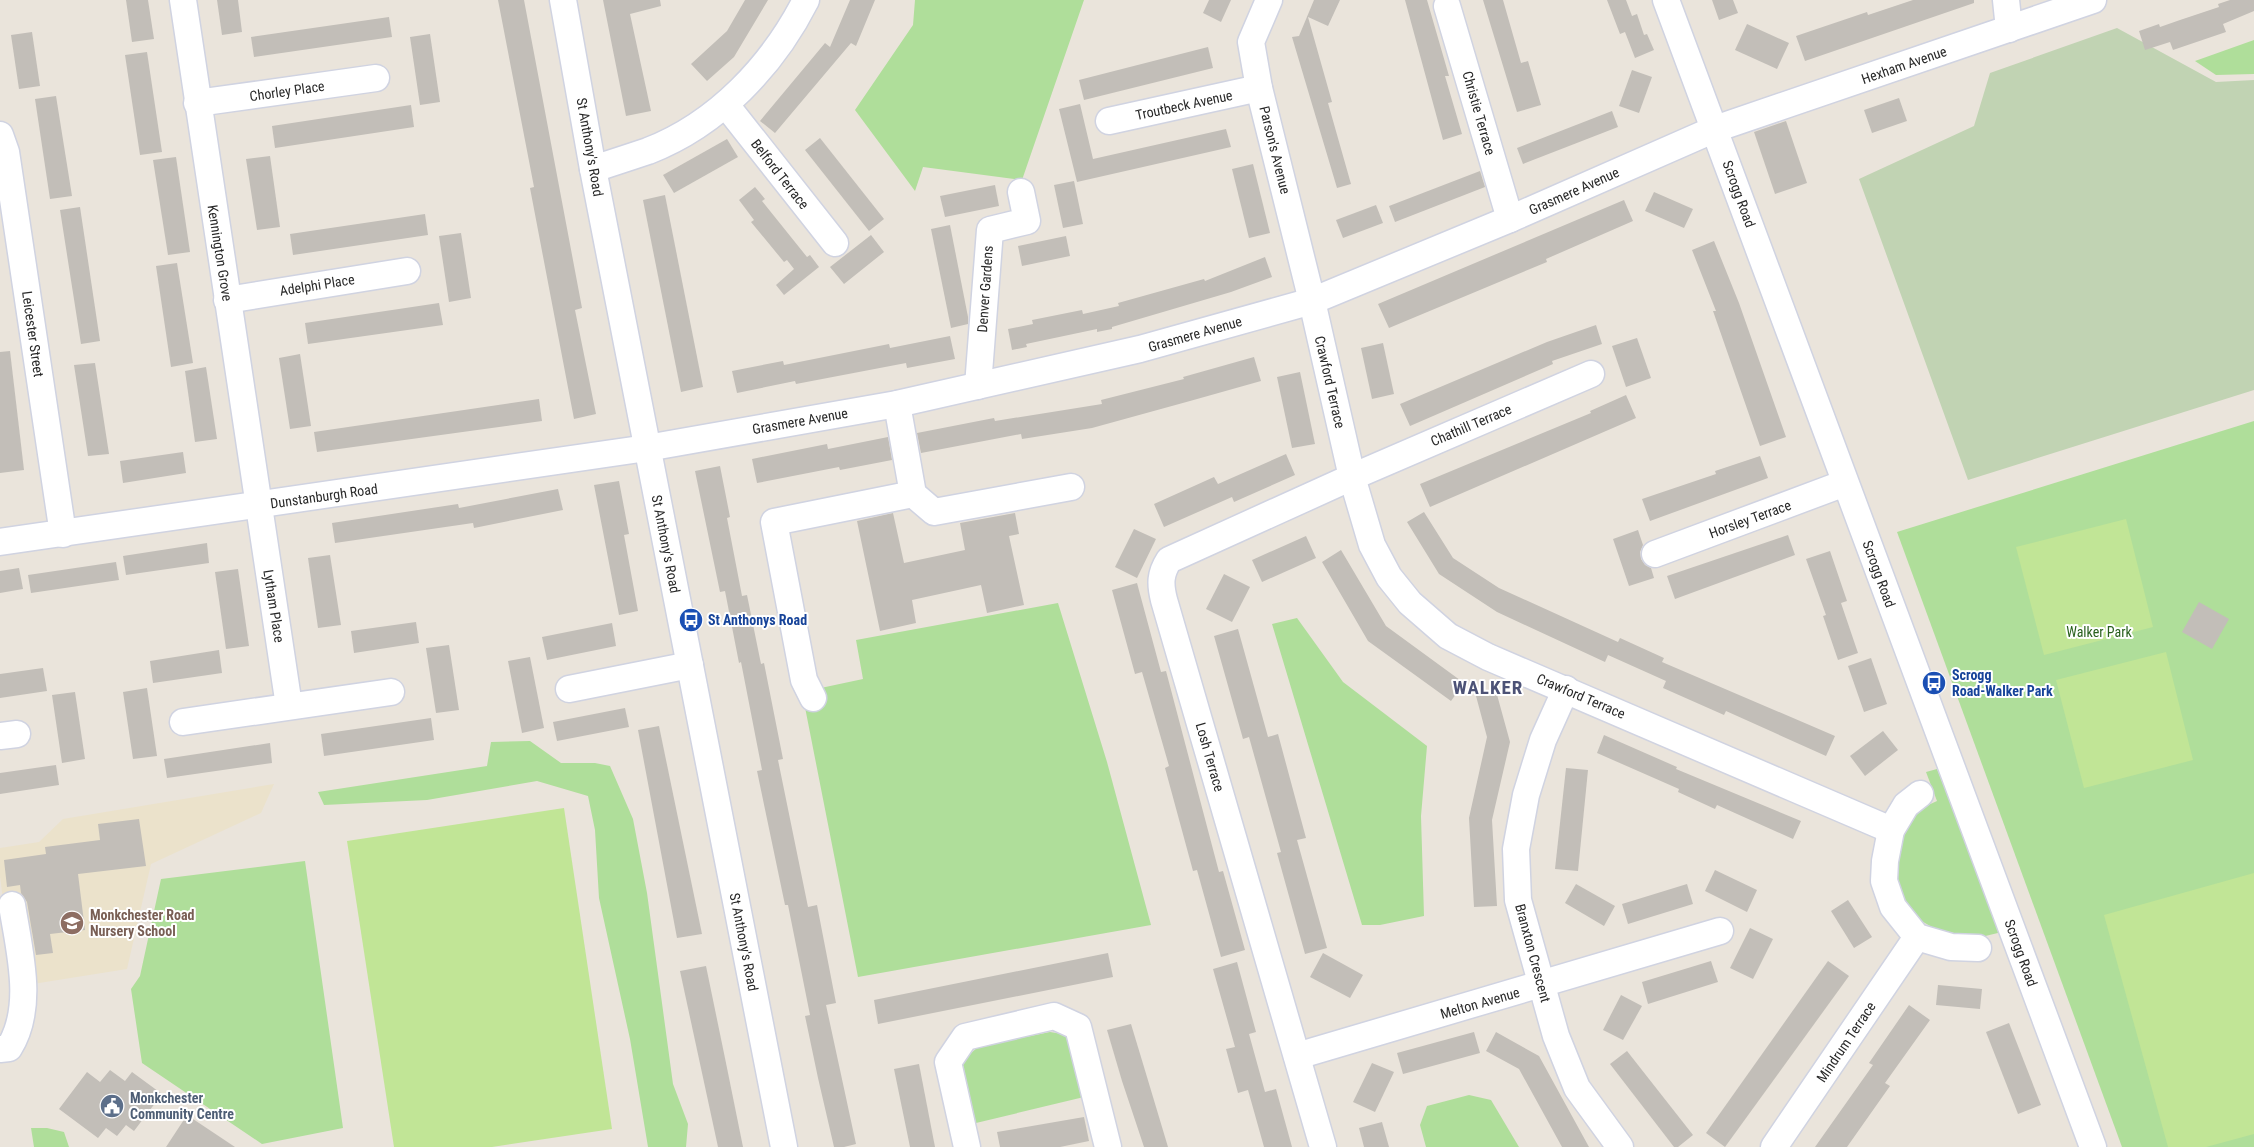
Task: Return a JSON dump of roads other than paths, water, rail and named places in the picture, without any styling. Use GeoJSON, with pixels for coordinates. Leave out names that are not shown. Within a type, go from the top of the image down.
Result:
{"type":"FeatureCollection","features":[{"type":"Feature","properties":{"kind":"street","name":"Kennington Grove"},"geometry":{"type":"LineString","coordinates":[[183,0],[259,505]]}},
{"type":"Feature","properties":{"kind":"street","name":"St Anthony's Road"},"geometry":{"type":"LineString","coordinates":[[563,0],[593,168],[784,1147]]}},
{"type":"Feature","properties":{"kind":"street"},"geometry":{"type":"LineString","coordinates":[[593,168],[649,150],[687,132],[726,104],[767,61],[793,26],[806,0]]}},
{"type":"Feature","properties":{"kind":"street","name":"Parson's Avenue"},"geometry":{"type":"LineString","coordinates":[[1269,0],[1251,42],[1259,88],[1312,301]]}},
{"type":"Feature","properties":{"kind":"street","name":"Scrogg Road"},"geometry":{"type":"LineString","coordinates":[[1666,0],[2093,1147]]}},
{"type":"Feature","properties":{"kind":"street"},"geometry":{"type":"LineString","coordinates":[[2006,0],[2009,29]]}},
{"type":"Feature","properties":{"kind":"street","name":"Hexham Avenue"},"geometry":{"type":"LineString","coordinates":[[1715,129],[2093,0]]}},
{"type":"Feature","properties":{"kind":"street","name":"Christie Terrace"},"geometry":{"type":"LineString","coordinates":[[1447,6],[1510,219]]}},
{"type":"Feature","properties":{"kind":"street","name":"Chorley Place"},"geometry":{"type":"LineString","coordinates":[[197,103],[376,78]]}},
{"type":"Feature","properties":{"kind":"street","name":"Troutbeck Avenue"},"geometry":{"type":"LineString","coordinates":[[1109,121],[1259,88]]}},
{"type":"Feature","properties":{"kind":"street","name":"Belford Terrace"},"geometry":{"type":"LineString","coordinates":[[726,104],[835,244]]}},
{"type":"Feature","properties":{"kind":"street","name":"Grasmere Avenue"},"geometry":{"type":"LineString","coordinates":[[647,448],[897,404],[1140,349],[1312,301],[1510,219],[1715,129]]}},
{"type":"Feature","properties":{"kind":"street","name":"Leicester Street"},"geometry":{"type":"LineString","coordinates":[[0,136],[6,152],[63,534]]}},
{"type":"Feature","properties":{"kind":"street","name":"Denver Gardens"},"geometry":{"type":"LineString","coordinates":[[978,386],[990,230],[1027,221],[1021,192]]}},
{"type":"Feature","properties":{"kind":"street","name":"Adelphi Place"},"geometry":{"type":"LineString","coordinates":[[227,300],[407,271]]}},
{"type":"Feature","properties":{"kind":"street","name":"Crawford Terrace"},"geometry":{"type":"LineString","coordinates":[[1312,301],[1352,477],[1372,545],[1389,577],[1410,604],[1448,636],[1488,656],[1891,830]]}},
{"type":"Feature","properties":{"kind":"street","name":"Chathill Terrace"},"geometry":{"type":"LineString","coordinates":[[1352,477],[1591,374]]}},
{"type":"Feature","properties":{"kind":"street"},"geometry":{"type":"LineString","coordinates":[[897,404],[913,494],[934,512],[1071,487]]}},
{"type":"Feature","properties":{"kind":"street","name":"Dunstanburgh Road"},"geometry":{"type":"LineString","coordinates":[[0,542],[647,448]]}},
{"type":"Feature","properties":{"kind":"street","name":"Losh Terrace"},"geometry":{"type":"LineString","coordinates":[[1323,1147],[1160,585],[1162,571],[1169,560],[1352,477]]}},
{"type":"Feature","properties":{"kind":"street","name":"Horsley Terrace"},"geometry":{"type":"LineString","coordinates":[[1655,554],[1845,484]]}},
{"type":"Feature","properties":{"kind":"street"},"geometry":{"type":"LineString","coordinates":[[813,698],[804,680],[774,522],[913,494]]}},
{"type":"Feature","properties":{"kind":"street","name":"Lytham Place"},"geometry":{"type":"LineString","coordinates":[[259,505],[290,706]]}},
{"type":"Feature","properties":{"kind":"street"},"geometry":{"type":"LineString","coordinates":[[570,689],[690,665]]}},
{"type":"Feature","properties":{"kind":"street","name":"Branxton Crescent"},"geometry":{"type":"LineString","coordinates":[[1566,689],[1543,740],[1526,795],[1516,849],[1518,900],[1556,1036],[1577,1088],[1620,1147]]}},
{"type":"Feature","properties":{"kind":"street"},"geometry":{"type":"LineString","coordinates":[[183,722],[390,692]]}},
{"type":"Feature","properties":{"kind":"street"},"geometry":{"type":"LineString","coordinates":[[1920,794],[1906,804],[1891,830],[1885,860],[1884,881],[1893,907],[1918,937],[1951,947],[1978,948]]}},
{"type":"Feature","properties":{"kind":"street"},"geometry":{"type":"LineString","coordinates":[[0,1049],[9,1048],[17,1036],[24,985],[12,905]]}},
{"type":"Feature","properties":{"kind":"street","name":"Melton Avenue"},"geometry":{"type":"LineString","coordinates":[[1297,1056],[1720,931]]}},
{"type":"Feature","properties":{"kind":"street","name":"Mindrum Terrace"},"geometry":{"type":"LineString","coordinates":[[1774,1147],[1918,937]]}},
{"type":"Feature","properties":{"kind":"street"},"geometry":{"type":"LineString","coordinates":[[967,1147],[948,1062],[965,1037],[1054,1016],[1078,1027],[1108,1147]]}},
{"type":"Feature","properties":{"kind":"place","name":"St Anthonys Road"},"geometry":{"type":"Point","coordinates":[691,620]}},
{"type":"Feature","properties":{"kind":"place","name":"Scrogg Road-Walker Park"},"geometry":{"type":"Point","coordinates":[1934,683]}},
{"type":"Feature","properties":{"kind":"place","name":"Monkchester Road Nursery School"},"geometry":{"type":"Point","coordinates":[72,923]}},
{"type":"Feature","properties":{"kind":"place","name":"Monkchester Community Centre"},"geometry":{"type":"Point","coordinates":[112,1106]}},
{"type":"Feature","properties":{"kind":"district","name":"WALKER"},"geometry":{"type":"Point","coordinates":[1488,687]}},
{"type":"Feature","properties":{"kind":"park label","name":"Walker Park"},"geometry":{"type":"Point","coordinates":[2099,632]}}]}
